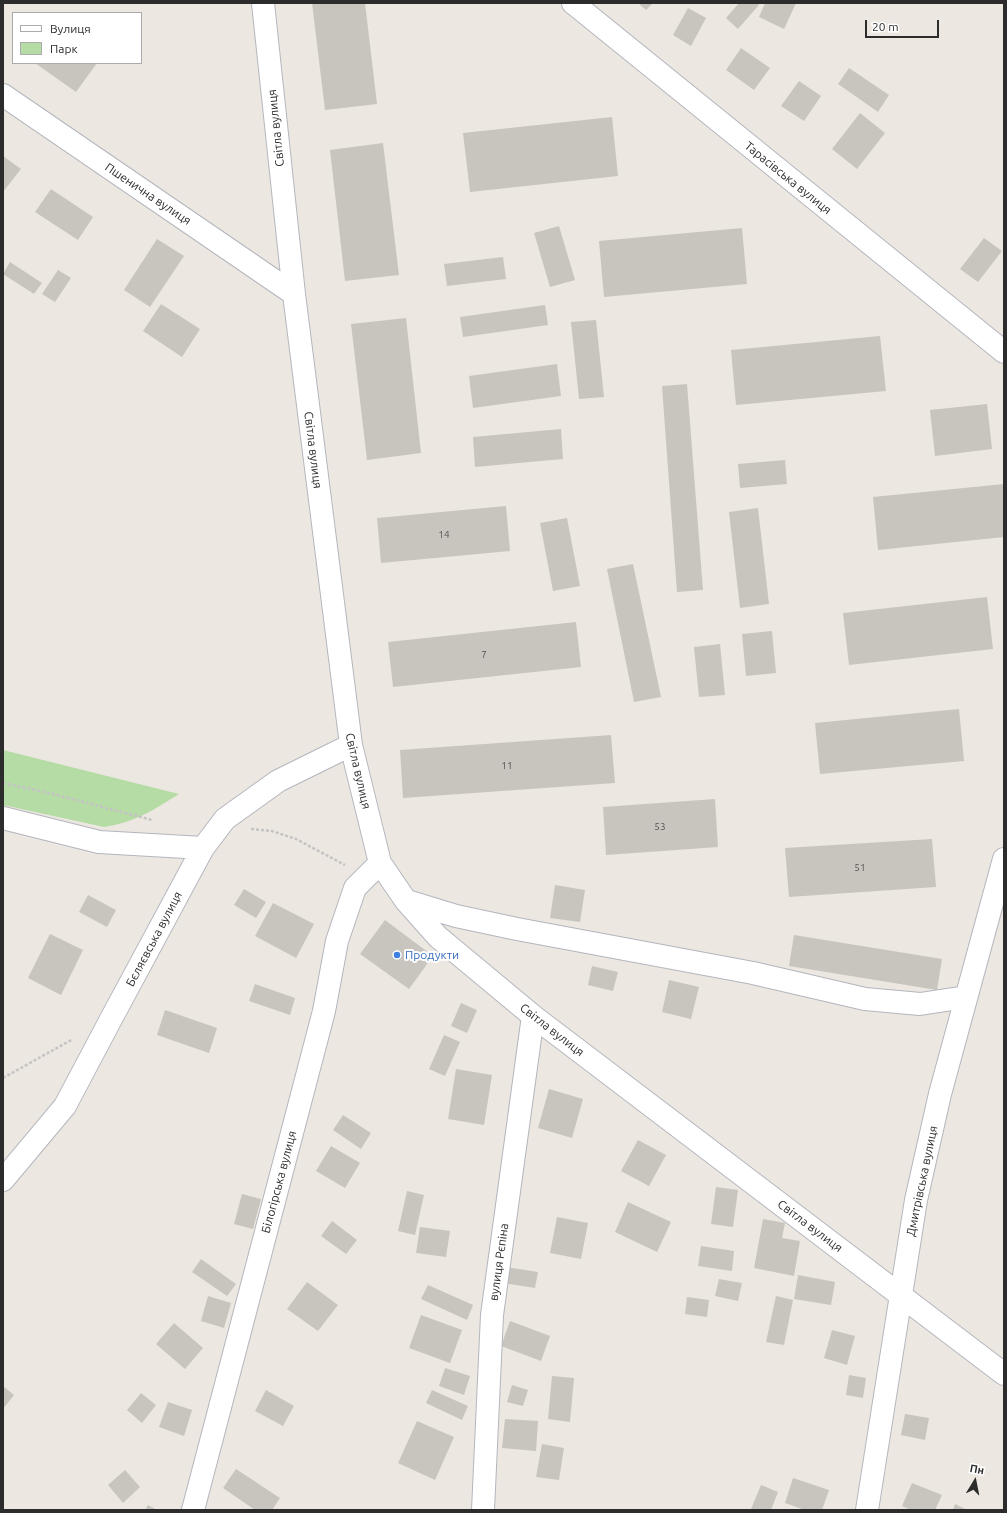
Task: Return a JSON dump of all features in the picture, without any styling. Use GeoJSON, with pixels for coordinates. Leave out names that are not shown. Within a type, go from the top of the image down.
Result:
{"type":"FeatureCollection","features":[{"type":"Feature","properties":{"kind":"street","name":"Світла вулиця"},"geometry":{"type":"LineString","coordinates":[[263,3],[294,294],[350,745],[372,870],[406,900],[438,937],[533,1016],[1004,1374]]}},
{"type":"Feature","properties":{"kind":"street","name":"Тарасівська вулиця"},"geometry":{"type":"LineString","coordinates":[[573,3],[1004,352]]}},
{"type":"Feature","properties":{"kind":"street","name":"Пшенична вулиця"},"geometry":{"type":"LineString","coordinates":[[3,95],[294,294]]}},
{"type":"Feature","properties":{"kind":"street","name":"Бєляєвська вулиця"},"geometry":{"type":"LineString","coordinates":[[3,1180],[65,1106],[203,848],[225,819],[278,781],[350,745]]}},
{"type":"Feature","properties":{"kind":"street"},"geometry":{"type":"LineString","coordinates":[[3,818],[99,842],[203,848]]}},
{"type":"Feature","properties":{"kind":"street","name":"Дмитрівська вулиця"},"geometry":{"type":"LineString","coordinates":[[867,1510],[916,1200],[940,1094],[1004,859]]}},
{"type":"Feature","properties":{"kind":"street","name":"Білогірська вулиця"},"geometry":{"type":"LineString","coordinates":[[193,1510],[324,1011],[337,941],[355,888],[372,870]]}},
{"type":"Feature","properties":{"kind":"street"},"geometry":{"type":"LineString","coordinates":[[406,900],[471,920],[753,973],[865,999],[920,1004],[966,997]]}},
{"type":"Feature","properties":{"kind":"street","name":"вулиця Рєпіна"},"geometry":{"type":"LineString","coordinates":[[483,1510],[492,1314],[533,1016]]}},
{"type":"Feature","properties":{"kind":"path"},"geometry":{"type":"LineString","coordinates":[[3,783],[53,794],[159,822]]}},
{"type":"Feature","properties":{"kind":"path"},"geometry":{"type":"LineString","coordinates":[[250,829],[272,831],[296,839],[341,862],[372,870]]}},
{"type":"Feature","properties":{"kind":"path"},"geometry":{"type":"LineString","coordinates":[[3,1078],[77,1037]]}},
{"type":"Feature","properties":{"kind":"green space"},"geometry":{"type":"Polygon","coordinates":[[[3,750],[179,794],[134,819],[104,827],[3,805],[3,750]]]}},
{"type":"Feature","properties":{"kind":"building"},"geometry":{"type":"Polygon","coordinates":[[[312,3],[365,3],[377,104],[325,110],[312,3]]]}},
{"type":"Feature","properties":{"kind":"building"},"geometry":{"type":"Polygon","coordinates":[[[638,3],[653,3],[646,10],[638,3]]]}},
{"type":"Feature","properties":{"kind":"building"},"geometry":{"type":"Polygon","coordinates":[[[739,3],[757,3],[759,5],[738,29],[726,18],[739,3]]]}},
{"type":"Feature","properties":{"kind":"building"},"geometry":{"type":"Polygon","coordinates":[[[765,3],[796,3],[784,29],[759,17],[765,3]]]}},
{"type":"Feature","properties":{"kind":"building"},"geometry":{"type":"Polygon","coordinates":[[[688,8],[706,18],[691,46],[673,35],[688,8]]]}},
{"type":"Feature","properties":{"kind":"building"},"geometry":{"type":"Polygon","coordinates":[[[741,48],[770,68],[754,90],[726,70],[741,48]]]}},
{"type":"Feature","properties":{"kind":"building"},"geometry":{"type":"Polygon","coordinates":[[[36,64],[96,64],[76,92],[36,64]]]}},
{"type":"Feature","properties":{"kind":"building"},"geometry":{"type":"Polygon","coordinates":[[[849,68],[889,95],[878,112],[838,84],[849,68]]]}},
{"type":"Feature","properties":{"kind":"building"},"geometry":{"type":"Polygon","coordinates":[[[799,81],[821,96],[804,121],[781,106],[799,81]]]}},
{"type":"Feature","properties":{"kind":"building"},"geometry":{"type":"Polygon","coordinates":[[[860,113],[885,133],[857,169],[832,149],[860,113]]]}},
{"type":"Feature","properties":{"kind":"building"},"geometry":{"type":"Polygon","coordinates":[[[612,117],[618,176],[470,192],[463,133],[612,117]]]}},
{"type":"Feature","properties":{"kind":"building"},"geometry":{"type":"Polygon","coordinates":[[[383,143],[399,275],[345,281],[330,150],[383,143]]]}},
{"type":"Feature","properties":{"kind":"building"},"geometry":{"type":"Polygon","coordinates":[[[3,156],[21,169],[3,192],[3,156]]]}},
{"type":"Feature","properties":{"kind":"building"},"geometry":{"type":"Polygon","coordinates":[[[51,189],[93,217],[78,240],[35,212],[51,189]]]}},
{"type":"Feature","properties":{"kind":"building"},"geometry":{"type":"Polygon","coordinates":[[[559,226],[575,280],[550,287],[534,233],[559,226]]]}},
{"type":"Feature","properties":{"kind":"building"},"geometry":{"type":"Polygon","coordinates":[[[742,228],[747,284],[604,297],[599,241],[742,228]]]}},
{"type":"Feature","properties":{"kind":"building"},"geometry":{"type":"Polygon","coordinates":[[[984,238],[1002,251],[978,282],[960,269],[984,238]]]}},
{"type":"Feature","properties":{"kind":"building"},"geometry":{"type":"Polygon","coordinates":[[[157,239],[184,256],[150,307],[124,290],[157,239]]]}},
{"type":"Feature","properties":{"kind":"building"},"geometry":{"type":"Polygon","coordinates":[[[503,257],[506,279],[447,286],[444,264],[503,257]]]}},
{"type":"Feature","properties":{"kind":"building"},"geometry":{"type":"Polygon","coordinates":[[[10,262],[42,283],[34,294],[3,274],[10,262]]]}},
{"type":"Feature","properties":{"kind":"building"},"geometry":{"type":"Polygon","coordinates":[[[58,270],[71,278],[55,302],[42,294],[58,270]]]}},
{"type":"Feature","properties":{"kind":"building"},"geometry":{"type":"Polygon","coordinates":[[[161,304],[200,329],[182,357],[143,331],[161,304]]]}},
{"type":"Feature","properties":{"kind":"building"},"geometry":{"type":"Polygon","coordinates":[[[545,305],[548,325],[463,337],[460,317],[545,305]]]}},
{"type":"Feature","properties":{"kind":"building"},"geometry":{"type":"Polygon","coordinates":[[[406,318],[421,453],[367,460],[351,324],[406,318]]]}},
{"type":"Feature","properties":{"kind":"building"},"geometry":{"type":"Polygon","coordinates":[[[596,320],[604,397],[579,399],[571,322],[596,320]]]}},
{"type":"Feature","properties":{"kind":"building"},"geometry":{"type":"Polygon","coordinates":[[[880,336],[886,391],[736,405],[731,350],[880,336]]]}},
{"type":"Feature","properties":{"kind":"building"},"geometry":{"type":"Polygon","coordinates":[[[557,364],[561,396],[473,408],[469,376],[557,364]]]}},
{"type":"Feature","properties":{"kind":"building"},"geometry":{"type":"Polygon","coordinates":[[[687,384],[703,590],[677,592],[662,386],[687,384]]]}},
{"type":"Feature","properties":{"kind":"building"},"geometry":{"type":"Polygon","coordinates":[[[987,404],[992,449],[935,456],[930,410],[987,404]]]}},
{"type":"Feature","properties":{"kind":"building"},"geometry":{"type":"Polygon","coordinates":[[[561,429],[563,459],[475,467],[473,437],[561,429]]]}},
{"type":"Feature","properties":{"kind":"building"},"geometry":{"type":"Polygon","coordinates":[[[785,460],[787,484],[740,488],[738,464],[785,460]]]}},
{"type":"Feature","properties":{"kind":"building"},"geometry":{"type":"Polygon","coordinates":[[[1004,484],[1004,537],[878,550],[873,497],[1004,484]]]}},
{"type":"Feature","properties":{"kind":"building"},"geometry":{"type":"Polygon","coordinates":[[[506,506],[510,551],[381,563],[377,518],[506,506]]]}},
{"type":"Feature","properties":{"kind":"building"},"geometry":{"type":"Polygon","coordinates":[[[758,508],[769,604],[740,608],[729,512],[758,508]]]}},
{"type":"Feature","properties":{"kind":"building"},"geometry":{"type":"Polygon","coordinates":[[[567,518],[580,586],[553,591],[540,523],[567,518]]]}},
{"type":"Feature","properties":{"kind":"building"},"geometry":{"type":"Polygon","coordinates":[[[633,564],[661,697],[634,702],[607,569],[633,564]]]}},
{"type":"Feature","properties":{"kind":"building"},"geometry":{"type":"Polygon","coordinates":[[[987,597],[993,649],[849,665],[843,613],[987,597]]]}},
{"type":"Feature","properties":{"kind":"building"},"geometry":{"type":"Polygon","coordinates":[[[576,622],[581,667],[393,687],[388,642],[576,622]]]}},
{"type":"Feature","properties":{"kind":"building"},"geometry":{"type":"Polygon","coordinates":[[[772,631],[776,673],[746,676],[742,634],[772,631]]]}},
{"type":"Feature","properties":{"kind":"building"},"geometry":{"type":"Polygon","coordinates":[[[720,644],[725,695],[699,697],[694,647],[720,644]]]}},
{"type":"Feature","properties":{"kind":"building"},"geometry":{"type":"Polygon","coordinates":[[[959,709],[964,761],[820,774],[815,723],[959,709]]]}},
{"type":"Feature","properties":{"kind":"building"},"geometry":{"type":"Polygon","coordinates":[[[611,735],[615,783],[403,798],[400,750],[611,735]]]}},
{"type":"Feature","properties":{"kind":"building"},"geometry":{"type":"Polygon","coordinates":[[[715,799],[718,847],[606,855],[603,807],[715,799]]]}},
{"type":"Feature","properties":{"kind":"building"},"geometry":{"type":"Polygon","coordinates":[[[932,839],[936,887],[789,897],[785,848],[932,839]]]}},
{"type":"Feature","properties":{"kind":"building"},"geometry":{"type":"Polygon","coordinates":[[[555,885],[585,890],[580,922],[550,918],[555,885]]]}},
{"type":"Feature","properties":{"kind":"building"},"geometry":{"type":"Polygon","coordinates":[[[244,889],[266,902],[256,918],[234,905],[244,889]]]}},
{"type":"Feature","properties":{"kind":"building"},"geometry":{"type":"Polygon","coordinates":[[[88,895],[116,910],[107,927],[79,912],[88,895]]]}},
{"type":"Feature","properties":{"kind":"building"},"geometry":{"type":"Polygon","coordinates":[[[273,903],[314,924],[296,958],[255,936],[273,903]]]}},
{"type":"Feature","properties":{"kind":"building","name":"Продукти"},"geometry":{"type":"Polygon","coordinates":[[[385,920],[433,956],[409,989],[360,954],[385,920]]]}},
{"type":"Feature","properties":{"kind":"building"},"geometry":{"type":"Polygon","coordinates":[[[50,934],[83,950],[61,995],[28,978],[50,934]]]}},
{"type":"Feature","properties":{"kind":"building"},"geometry":{"type":"Polygon","coordinates":[[[794,935],[942,959],[937,990],[789,966],[794,935]]]}},
{"type":"Feature","properties":{"kind":"building"},"geometry":{"type":"Polygon","coordinates":[[[592,966],[618,972],[613,991],[588,985],[592,966]]]}},
{"type":"Feature","properties":{"kind":"building"},"geometry":{"type":"Polygon","coordinates":[[[669,980],[699,987],[691,1019],[662,1012],[669,980]]]}},
{"type":"Feature","properties":{"kind":"building"},"geometry":{"type":"Polygon","coordinates":[[[255,984],[295,998],[290,1015],[249,1001],[255,984]]]}},
{"type":"Feature","properties":{"kind":"building"},"geometry":{"type":"Polygon","coordinates":[[[461,1003],[477,1010],[467,1033],[451,1026],[461,1003]]]}},
{"type":"Feature","properties":{"kind":"building"},"geometry":{"type":"Polygon","coordinates":[[[165,1010],[217,1028],[209,1053],[157,1035],[165,1010]]]}},
{"type":"Feature","properties":{"kind":"building"},"geometry":{"type":"Polygon","coordinates":[[[444,1035],[460,1042],[445,1076],[429,1069],[444,1035]]]}},
{"type":"Feature","properties":{"kind":"building"},"geometry":{"type":"Polygon","coordinates":[[[456,1069],[492,1075],[484,1125],[448,1119],[456,1069]]]}},
{"type":"Feature","properties":{"kind":"building"},"geometry":{"type":"Polygon","coordinates":[[[549,1089],[583,1099],[572,1138],[538,1128],[549,1089]]]}},
{"type":"Feature","properties":{"kind":"building"},"geometry":{"type":"Polygon","coordinates":[[[343,1115],[371,1133],[361,1149],[333,1130],[343,1115]]]}},
{"type":"Feature","properties":{"kind":"building"},"geometry":{"type":"Polygon","coordinates":[[[638,1140],[666,1155],[649,1186],[621,1171],[638,1140]]]}},
{"type":"Feature","properties":{"kind":"building"},"geometry":{"type":"Polygon","coordinates":[[[331,1146],[360,1163],[345,1188],[316,1171],[331,1146]]]}},
{"type":"Feature","properties":{"kind":"building"},"geometry":{"type":"Polygon","coordinates":[[[716,1187],[738,1190],[733,1227],[711,1224],[716,1187]]]}},
{"type":"Feature","properties":{"kind":"building"},"geometry":{"type":"Polygon","coordinates":[[[407,1191],[424,1195],[415,1235],[398,1231],[407,1191]]]}},
{"type":"Feature","properties":{"kind":"building"},"geometry":{"type":"Polygon","coordinates":[[[242,1194],[261,1199],[253,1229],[234,1224],[242,1194]]]}},
{"type":"Feature","properties":{"kind":"building"},"geometry":{"type":"Polygon","coordinates":[[[628,1202],[671,1222],[657,1252],[615,1232],[628,1202]]]}},
{"type":"Feature","properties":{"kind":"building"},"geometry":{"type":"Polygon","coordinates":[[[557,1217],[588,1223],[581,1259],[550,1253],[557,1217]]]}},
{"type":"Feature","properties":{"kind":"building"},"geometry":{"type":"Polygon","coordinates":[[[763,1219],[785,1223],[782,1238],[800,1241],[794,1276],[754,1268],[763,1219]]]}},
{"type":"Feature","properties":{"kind":"building"},"geometry":{"type":"Polygon","coordinates":[[[332,1221],[357,1240],[346,1254],[321,1236],[332,1221]]]}},
{"type":"Feature","properties":{"kind":"building"},"geometry":{"type":"Polygon","coordinates":[[[420,1227],[450,1231],[446,1257],[416,1253],[420,1227]]]}},
{"type":"Feature","properties":{"kind":"building"},"geometry":{"type":"Polygon","coordinates":[[[701,1246],[734,1251],[732,1271],[698,1266],[701,1246]]]}},
{"type":"Feature","properties":{"kind":"building"},"geometry":{"type":"Polygon","coordinates":[[[201,1259],[236,1284],[227,1296],[192,1272],[201,1259]]]}},
{"type":"Feature","properties":{"kind":"building"},"geometry":{"type":"Polygon","coordinates":[[[506,1267],[538,1272],[535,1288],[503,1283],[506,1267]]]}},
{"type":"Feature","properties":{"kind":"building"},"geometry":{"type":"Polygon","coordinates":[[[798,1275],[835,1282],[831,1305],[794,1299],[798,1275]]]}},
{"type":"Feature","properties":{"kind":"building"},"geometry":{"type":"Polygon","coordinates":[[[719,1279],[742,1283],[738,1301],[715,1296],[719,1279]]]}},
{"type":"Feature","properties":{"kind":"building"},"geometry":{"type":"Polygon","coordinates":[[[307,1282],[338,1305],[318,1331],[287,1309],[307,1282]]]}},
{"type":"Feature","properties":{"kind":"building"},"geometry":{"type":"Polygon","coordinates":[[[428,1285],[473,1305],[467,1320],[421,1299],[428,1285]]]}},
{"type":"Feature","properties":{"kind":"building"},"geometry":{"type":"Polygon","coordinates":[[[208,1296],[231,1303],[224,1328],[201,1321],[208,1296]]]}},
{"type":"Feature","properties":{"kind":"building"},"geometry":{"type":"Polygon","coordinates":[[[776,1296],[793,1300],[784,1345],[766,1342],[776,1296]]]}},
{"type":"Feature","properties":{"kind":"building"},"geometry":{"type":"Polygon","coordinates":[[[687,1297],[709,1300],[707,1317],[685,1314],[687,1297]]]}},
{"type":"Feature","properties":{"kind":"building"},"geometry":{"type":"Polygon","coordinates":[[[421,1315],[462,1330],[450,1363],[409,1348],[421,1315]]]}},
{"type":"Feature","properties":{"kind":"building"},"geometry":{"type":"Polygon","coordinates":[[[510,1321],[550,1336],[541,1361],[501,1346],[510,1321]]]}},
{"type":"Feature","properties":{"kind":"building"},"geometry":{"type":"Polygon","coordinates":[[[174,1323],[203,1348],[185,1369],[156,1344],[174,1323]]]}},
{"type":"Feature","properties":{"kind":"building"},"geometry":{"type":"Polygon","coordinates":[[[832,1330],[855,1336],[847,1365],[824,1358],[832,1330]]]}},
{"type":"Feature","properties":{"kind":"building"},"geometry":{"type":"Polygon","coordinates":[[[445,1368],[470,1376],[464,1395],[439,1386],[445,1368]]]}},
{"type":"Feature","properties":{"kind":"building"},"geometry":{"type":"Polygon","coordinates":[[[849,1375],[866,1378],[863,1398],[846,1395],[849,1375]]]}},
{"type":"Feature","properties":{"kind":"building"},"geometry":{"type":"Polygon","coordinates":[[[552,1376],[574,1378],[570,1422],[548,1419],[552,1376]]]}},
{"type":"Feature","properties":{"kind":"building"},"geometry":{"type":"Polygon","coordinates":[[[512,1385],[528,1390],[523,1406],[507,1402],[512,1385]]]}},
{"type":"Feature","properties":{"kind":"building"},"geometry":{"type":"Polygon","coordinates":[[[3,1386],[14,1395],[3,1409],[3,1386]]]}},
{"type":"Feature","properties":{"kind":"building"},"geometry":{"type":"Polygon","coordinates":[[[266,1390],[294,1406],[283,1426],[255,1411],[266,1390]]]}},
{"type":"Feature","properties":{"kind":"building"},"geometry":{"type":"Polygon","coordinates":[[[432,1390],[468,1406],[462,1420],[426,1403],[432,1390]]]}},
{"type":"Feature","properties":{"kind":"building"},"geometry":{"type":"Polygon","coordinates":[[[141,1393],[156,1405],[142,1423],[127,1410],[141,1393]]]}},
{"type":"Feature","properties":{"kind":"building"},"geometry":{"type":"Polygon","coordinates":[[[168,1402],[192,1410],[184,1436],[159,1427],[168,1402]]]}},
{"type":"Feature","properties":{"kind":"building"},"geometry":{"type":"Polygon","coordinates":[[[905,1414],[929,1418],[925,1440],[901,1435],[905,1414]]]}},
{"type":"Feature","properties":{"kind":"building"},"geometry":{"type":"Polygon","coordinates":[[[505,1419],[538,1421],[536,1451],[502,1448],[505,1419]]]}},
{"type":"Feature","properties":{"kind":"building"},"geometry":{"type":"Polygon","coordinates":[[[417,1421],[454,1437],[435,1480],[398,1463],[417,1421]]]}},
{"type":"Feature","properties":{"kind":"building"},"geometry":{"type":"Polygon","coordinates":[[[542,1444],[564,1448],[559,1480],[536,1477],[542,1444]]]}},
{"type":"Feature","properties":{"kind":"building"},"geometry":{"type":"Polygon","coordinates":[[[236,1469],[280,1498],[272,1510],[255,1510],[223,1488],[236,1469]]]}},
{"type":"Feature","properties":{"kind":"building"},"geometry":{"type":"Polygon","coordinates":[[[125,1470],[140,1487],[123,1503],[108,1485],[125,1470]]]}},
{"type":"Feature","properties":{"kind":"building"},"geometry":{"type":"Polygon","coordinates":[[[793,1478],[829,1490],[822,1510],[805,1510],[785,1503],[793,1478]]]}},
{"type":"Feature","properties":{"kind":"building"},"geometry":{"type":"Polygon","coordinates":[[[912,1483],[942,1495],[935,1510],[911,1510],[902,1506],[912,1483]]]}},
{"type":"Feature","properties":{"kind":"building"},"geometry":{"type":"Polygon","coordinates":[[[761,1485],[778,1492],[771,1510],[751,1509],[761,1485]]]}},
{"type":"Feature","properties":{"kind":"building"},"geometry":{"type":"Polygon","coordinates":[[[955,1504],[967,1510],[953,1510],[955,1504]]]}},
{"type":"Feature","properties":{"kind":"building"},"geometry":{"type":"Polygon","coordinates":[[[148,1505],[157,1510],[145,1510],[148,1505]]]}},
{"type":"Feature","properties":{"kind":"place","name":"Продукти"},"geometry":{"type":"Point","coordinates":[397,955]}}]}
